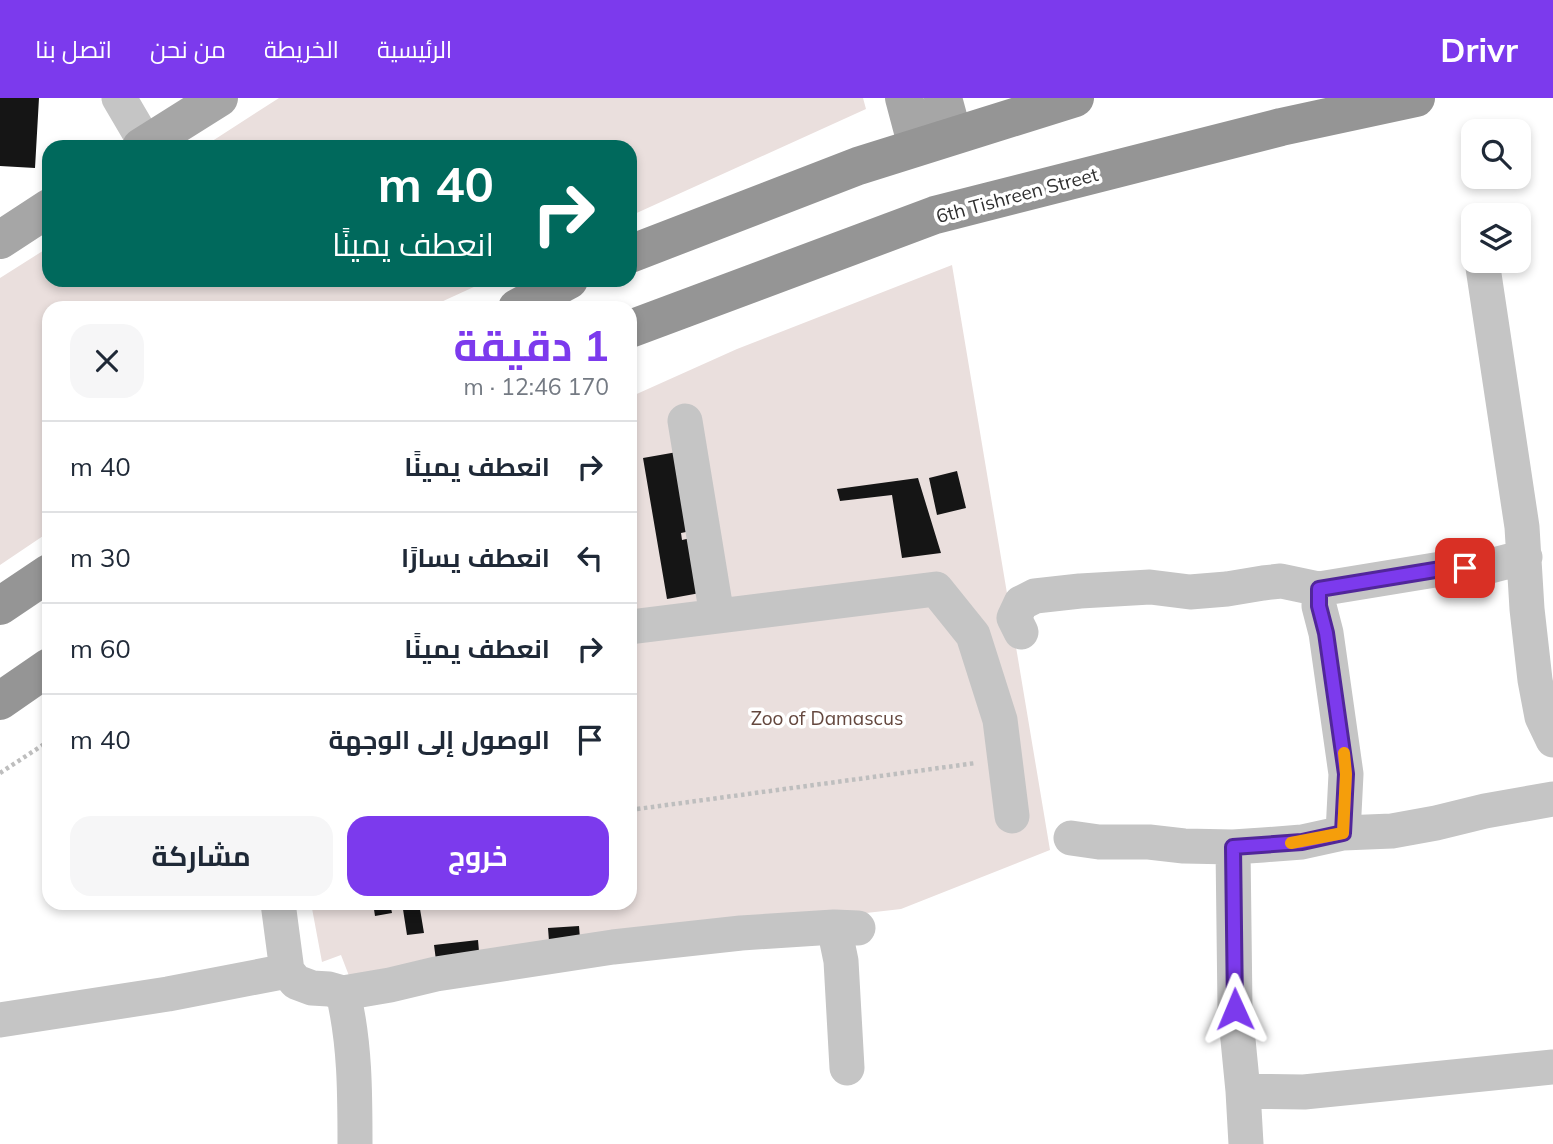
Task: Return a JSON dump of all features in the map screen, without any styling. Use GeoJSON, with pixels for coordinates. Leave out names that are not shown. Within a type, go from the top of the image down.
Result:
{"type":"FeatureCollection","features":[{"type":"Feature","properties":{"kind":"highway"},"geometry":{"type":"LineString","coordinates":[[637,251],[858,166],[1075,98]]}},
{"type":"Feature","properties":{"kind":"highway","name":"6th Tishreen Street"},"geometry":{"type":"LineString","coordinates":[[637,326],[935,215],[1281,127],[1416,98]]}},
{"type":"Feature","properties":{"kind":"highway"},"geometry":{"type":"LineString","coordinates":[[530,301],[556,287]]}},
{"type":"Feature","properties":{"kind":"highway"},"geometry":{"type":"LineString","coordinates":[[0,606],[42,578]]}},
{"type":"Feature","properties":{"kind":"highway"},"geometry":{"type":"LineString","coordinates":[[0,701],[42,672]]}},
{"type":"Feature","properties":{"kind":"main road"},"geometry":{"type":"LineString","coordinates":[[152,140],[219,98]]}},
{"type":"Feature","properties":{"kind":"main road"},"geometry":{"type":"LineString","coordinates":[[904,98],[917,147]]}},
{"type":"Feature","properties":{"kind":"main road"},"geometry":{"type":"LineString","coordinates":[[943,98],[953,135]]}},
{"type":"Feature","properties":{"kind":"main road"},"geometry":{"type":"LineString","coordinates":[[0,240],[42,213]]}},
{"type":"Feature","properties":{"kind":"street"},"geometry":{"type":"LineString","coordinates":[[119,98],[141,140]]}},
{"type":"Feature","properties":{"kind":"street"},"geometry":{"type":"LineString","coordinates":[[1484,273],[1522,527],[1535,680],[1542,717],[1553,740]]}},
{"type":"Feature","properties":{"kind":"street"},"geometry":{"type":"LineString","coordinates":[[685,421],[718,616]]}},
{"type":"Feature","properties":{"kind":"street"},"geometry":{"type":"LineString","coordinates":[[1021,632],[1014,618],[1021,603],[1035,596],[1150,586],[1191,592],[1281,581],[1319,589],[1441,569],[1490,566],[1525,557]]}},
{"type":"Feature","properties":{"kind":"street"},"geometry":{"type":"LineString","coordinates":[[1319,589],[1319,606],[1326,633],[1346,774],[1343,833]]}},
{"type":"Feature","properties":{"kind":"street"},"geometry":{"type":"LineString","coordinates":[[637,626],[936,590],[973,635],[1000,720],[1012,816]]}},
{"type":"Feature","properties":{"kind":"street"},"geometry":{"type":"LineString","coordinates":[[1071,838],[1099,842],[1233,847],[1302,842],[1343,833],[1392,831],[1436,824],[1485,811],[1553,799]]}},
{"type":"Feature","properties":{"kind":"street"},"geometry":{"type":"LineString","coordinates":[[1233,847],[1235,1009],[1245,1144]]}},
{"type":"Feature","properties":{"kind":"street"},"geometry":{"type":"LineString","coordinates":[[279,910],[287,971],[296,982],[312,988],[342,993],[436,974],[613,947],[741,933],[846,927],[841,961],[847,1068]]}},
{"type":"Feature","properties":{"kind":"street"},"geometry":{"type":"LineString","coordinates":[[0,1020],[168,994],[287,971]]}},
{"type":"Feature","properties":{"kind":"street"},"geometry":{"type":"LineString","coordinates":[[342,993],[350,1022],[355,1084],[355,1144]]}},
{"type":"Feature","properties":{"kind":"street"},"geometry":{"type":"LineString","coordinates":[[1242,1091],[1304,1092],[1553,1067]]}},
{"type":"Feature","properties":{"kind":"path"},"geometry":{"type":"LineString","coordinates":[[0,773],[42,746]]}},
{"type":"Feature","properties":{"kind":"path"},"geometry":{"type":"LineString","coordinates":[[637,809],[1005,759]]}},
{"type":"Feature","properties":{"kind":"green space"},"geometry":{"type":"Polygon","coordinates":[[[279,98],[863,98],[866,109],[637,213],[637,140],[214,140],[279,98]]]}},
{"type":"Feature","properties":{"kind":"green space"},"geometry":{"type":"Polygon","coordinates":[[[42,251],[42,287],[474,287],[443,301],[42,301],[42,537],[0,565],[0,278],[42,251]]]}},
{"type":"Feature","properties":{"kind":"green space","name":"Zoo of Damascus"},"geometry":{"type":"Polygon","coordinates":[[[952,265],[1050,850],[901,909],[753,926],[351,981],[341,955],[322,962],[312,910],[637,910],[637,394],[737,349],[952,265]]]}},
{"type":"Feature","properties":{"kind":"building"},"geometry":{"type":"Polygon","coordinates":[[[0,98],[39,98],[35,168],[0,166],[0,98]]]}},
{"type":"Feature","properties":{"kind":"building"},"geometry":{"type":"Polygon","coordinates":[[[677,452],[691,531],[681,533],[682,540],[691,538],[700,593],[667,599],[643,458],[677,452]]]}},
{"type":"Feature","properties":{"kind":"building"},"geometry":{"type":"Polygon","coordinates":[[[957,471],[966,508],[937,515],[929,478],[957,471]]]}},
{"type":"Feature","properties":{"kind":"building"},"geometry":{"type":"Polygon","coordinates":[[[918,478],[941,553],[902,558],[892,495],[840,501],[837,489],[918,478]]]}},
{"type":"Feature","properties":{"kind":"building"},"geometry":{"type":"Polygon","coordinates":[[[374,910],[391,910],[392,913],[375,916],[374,910]]]}},
{"type":"Feature","properties":{"kind":"building"},"geometry":{"type":"Polygon","coordinates":[[[403,910],[420,910],[424,933],[407,935],[403,910]]]}},
{"type":"Feature","properties":{"kind":"building"},"geometry":{"type":"Polygon","coordinates":[[[579,926],[581,952],[550,954],[548,928],[579,926]]]}},
{"type":"Feature","properties":{"kind":"building"},"geometry":{"type":"Polygon","coordinates":[[[478,940],[480,963],[437,968],[434,945],[478,940]]]}},
{"type":"Feature","properties":{"kind":"slow traffic"},"geometry":{"type":"LineString","coordinates":[[1291,843],[1343,833],[1346,774],[1344,753]]}},
{"type":"Feature","properties":{"kind":"route"},"geometry":{"type":"LineString","coordinates":[[1235,1009],[1233,847],[1302,842],[1343,833],[1346,774],[1337,697],[1319,606],[1319,589],[1441,569],[1465,568]]}}]}
